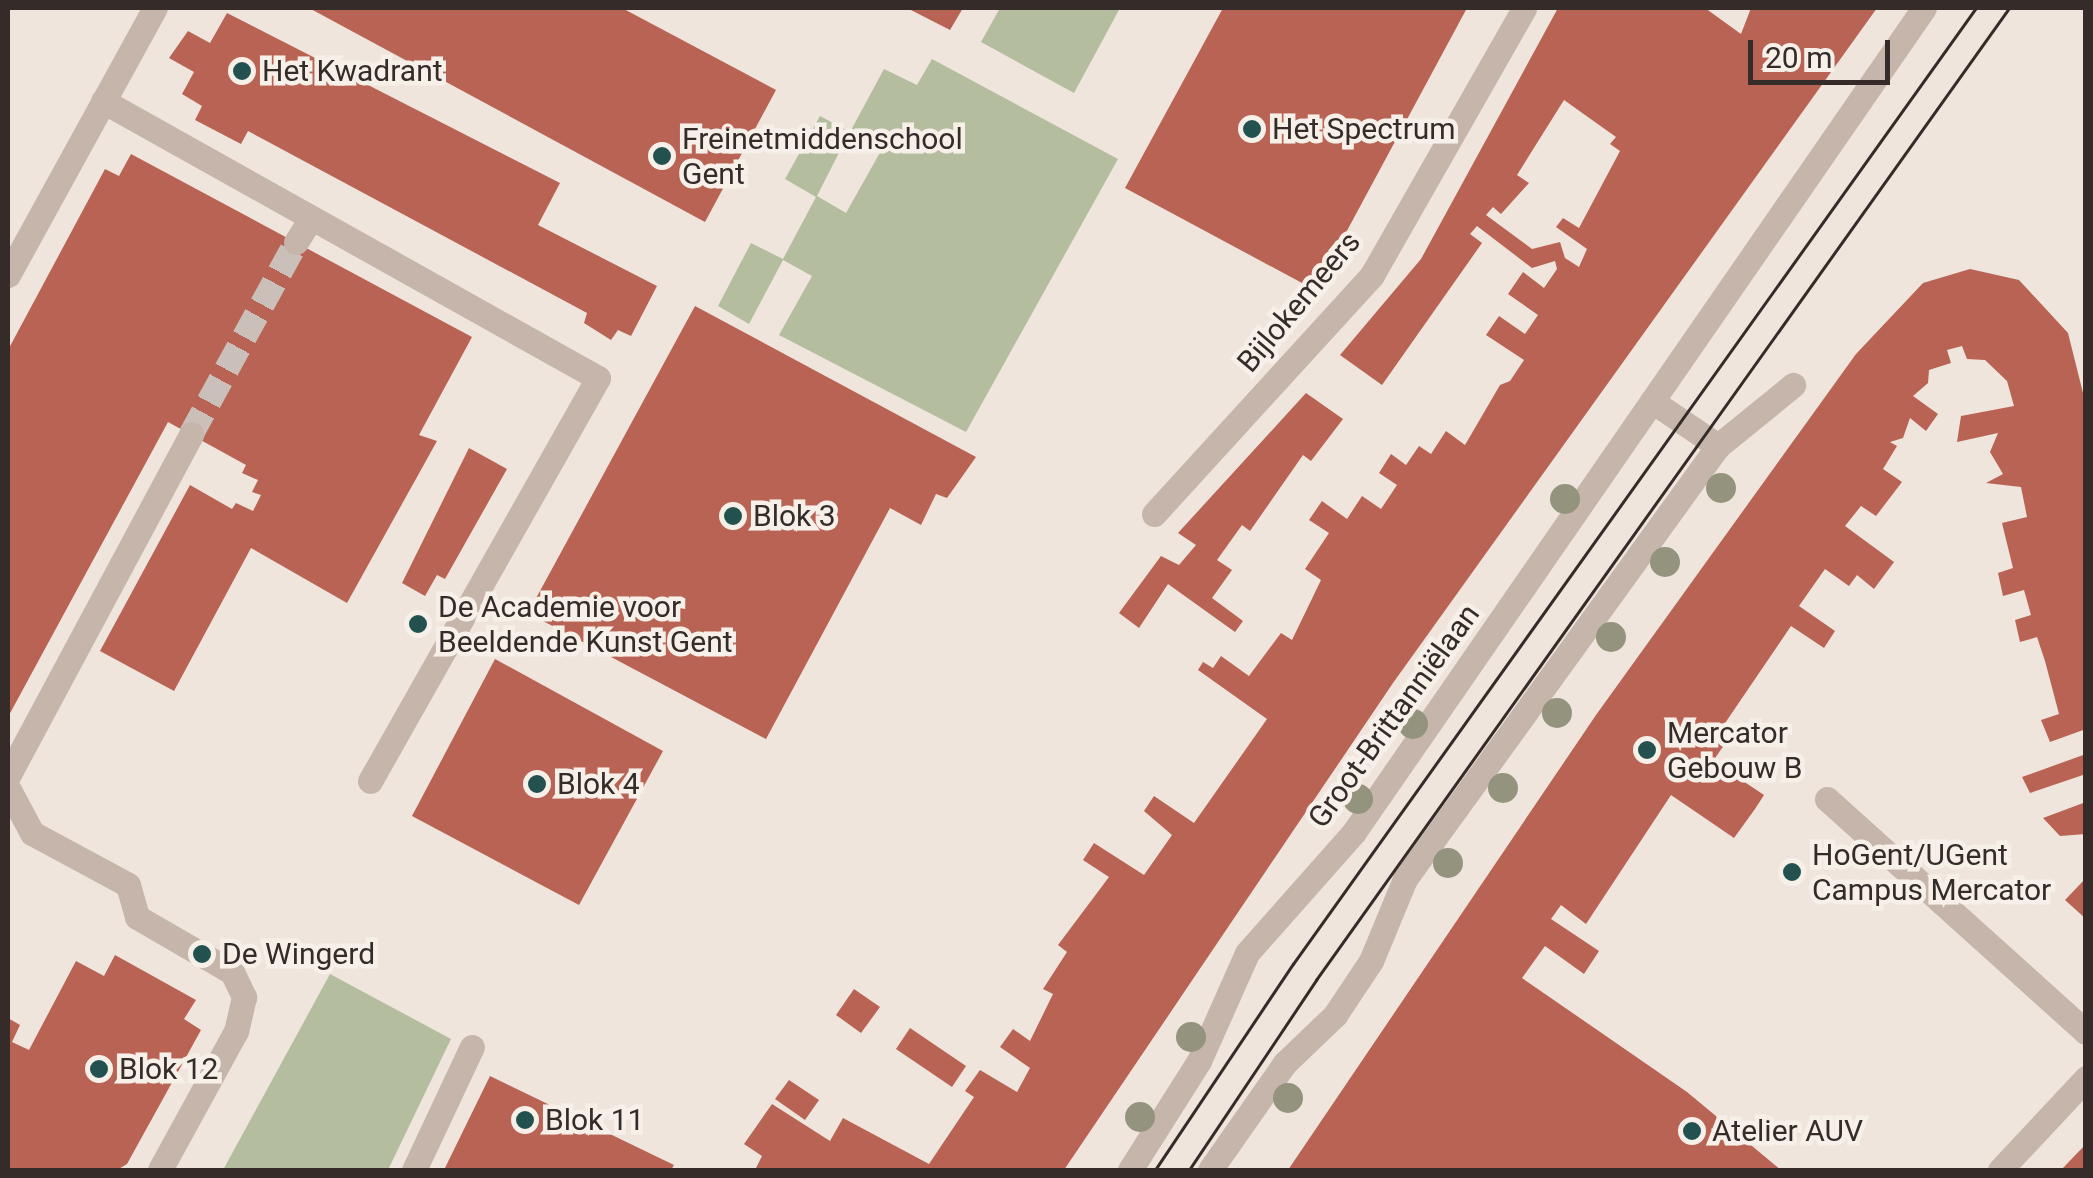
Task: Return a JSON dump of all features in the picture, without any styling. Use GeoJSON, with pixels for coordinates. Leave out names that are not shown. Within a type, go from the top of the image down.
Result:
{"type":"FeatureCollection","features":[{"type":"Feature","properties":{"kind":"street"},"geometry":{"type":"LineString","coordinates":[[8,276],[154,8]]}},
{"type":"Feature","properties":{"kind":"street","name":"Bijlokemeers"},"geometry":{"type":"LineString","coordinates":[[1154,514],[1372,276],[1524,8]]}},
{"type":"Feature","properties":{"kind":"street","name":"Groot-Brittanniëlaan"},"geometry":{"type":"LineString","coordinates":[[1130,1170],[1199,1060],[1248,953],[1354,832],[1924,8]]}},
{"type":"Feature","properties":{"kind":"street"},"geometry":{"type":"LineString","coordinates":[[103,100],[598,378],[370,781]]}},
{"type":"Feature","properties":{"kind":"street"},"geometry":{"type":"LineString","coordinates":[[296,242],[311,218]]}},
{"type":"Feature","properties":{"kind":"street"},"geometry":{"type":"LineString","coordinates":[[1210,1170],[1285,1063],[1335,1015],[1371,961],[1405,879],[1718,446],[1793,385]]}},
{"type":"Feature","properties":{"kind":"street"},"geometry":{"type":"LineString","coordinates":[[1652,401],[1718,446]]}},
{"type":"Feature","properties":{"kind":"street"},"geometry":{"type":"LineString","coordinates":[[8,776],[191,434]]}},
{"type":"Feature","properties":{"kind":"street"},"geometry":{"type":"LineString","coordinates":[[8,788],[32,833],[128,885],[137,916],[232,972],[244,996],[236,1030],[160,1170]]}},
{"type":"Feature","properties":{"kind":"street"},"geometry":{"type":"LineString","coordinates":[[1827,800],[2086,1032]]}},
{"type":"Feature","properties":{"kind":"street"},"geometry":{"type":"LineString","coordinates":[[414,1170],[472,1047]]}},
{"type":"Feature","properties":{"kind":"street"},"geometry":{"type":"LineString","coordinates":[[2000,1170],[2086,1078]]}},
{"type":"Feature","properties":{"kind":"green space"},"geometry":{"type":"Polygon","coordinates":[[[1000,8],[1120,8],[1074,93],[981,42],[1000,8]]]}},
{"type":"Feature","properties":{"kind":"green space"},"geometry":{"type":"Polygon","coordinates":[[[932,59],[1118,159],[966,432],[779,335],[812,276],[783,260],[749,324],[718,306],[751,243],[783,259],[816,197],[785,179],[820,116],[850,132],[884,69],[917,85],[932,59]],[[849,133],[817,196],[846,213],[882,149],[849,133]]]}},
{"type":"Feature","properties":{"kind":"green space"},"geometry":{"type":"Polygon","coordinates":[[[330,974],[451,1039],[388,1170],[223,1170],[330,974]]]}},
{"type":"Feature","properties":{"kind":"building","name":"Freinetmiddenschool Gent"},"geometry":{"type":"Polygon","coordinates":[[[309,8],[622,8],[776,90],[705,222],[309,8]]]}},
{"type":"Feature","properties":{"kind":"building"},"geometry":{"type":"Polygon","coordinates":[[[907,8],[963,8],[950,30],[907,8]]]}},
{"type":"Feature","properties":{"kind":"building"},"geometry":{"type":"Polygon","coordinates":[[[1223,8],[1467,8],[1315,290],[1125,188],[1223,8]]]}},
{"type":"Feature","properties":{"kind":"building"},"geometry":{"type":"Polygon","coordinates":[[[1558,8],[1705,8],[1741,34],[1751,8],[1877,8],[1393,683],[1064,1170],[755,1170],[762,1156],[744,1144],[772,1104],[830,1141],[843,1118],[929,1164],[974,1097],[965,1091],[980,1070],[1017,1092],[1030,1068],[1000,1047],[1013,1029],[1030,1041],[1053,994],[1043,989],[1067,952],[1058,945],[1109,877],[1083,860],[1094,843],[1144,875],[1172,835],[1144,811],[1154,796],[1194,823],[1267,719],[1198,670],[1203,662],[1213,668],[1221,656],[1249,676],[1281,633],[1292,640],[1321,580],[1305,569],[1329,533],[1309,520],[1322,501],[1347,519],[1362,496],[1381,509],[1397,485],[1379,473],[1391,454],[1406,465],[1419,446],[1431,454],[1446,431],[1465,445],[1500,385],[1510,381],[1524,360],[1486,335],[1499,316],[1525,334],[1538,315],[1508,294],[1523,272],[1544,288],[1557,269],[1555,261],[1532,268],[1477,226],[1470,234],[1482,243],[1382,385],[1340,355],[1421,259],[1558,8]],[[1564,100],[1517,175],[1529,183],[1501,214],[1493,207],[1486,215],[1532,249],[1560,242],[1565,258],[1579,267],[1587,249],[1556,227],[1563,218],[1579,228],[1620,151],[1610,144],[1616,137],[1564,100]]]}},
{"type":"Feature","properties":{"kind":"building"},"geometry":{"type":"Polygon","coordinates":[[[227,13],[560,183],[538,225],[657,286],[631,336],[618,330],[611,340],[584,323],[587,313],[248,131],[241,144],[195,120],[202,106],[182,94],[194,72],[169,58],[188,31],[210,43],[227,13]]]}},
{"type":"Feature","properties":{"kind":"building"},"geometry":{"type":"Polygon","coordinates":[[[131,154],[472,337],[419,435],[437,441],[347,603],[251,548],[174,691],[100,651],[190,485],[232,509],[236,503],[253,511],[261,495],[252,492],[258,480],[242,473],[246,465],[168,422],[8,717],[8,350],[105,169],[119,176],[131,154]]]}},
{"type":"Feature","properties":{"kind":"building"},"geometry":{"type":"Polygon","coordinates":[[[1970,269],[2019,280],[2068,333],[2086,405],[2086,729],[2050,742],[2041,720],[2059,714],[2045,661],[2037,637],[2020,642],[2015,620],[2031,615],[2024,590],[2003,596],[1998,573],[2013,568],[2002,523],[2027,517],[2021,487],[1986,483],[2003,474],[1990,452],[1998,433],[1957,442],[1961,416],[2014,406],[2007,381],[1985,360],[1967,359],[1962,346],[1947,350],[1951,363],[1929,370],[1928,383],[1913,396],[1938,414],[1926,431],[1910,418],[1903,438],[1890,442],[1897,446],[1883,469],[1902,482],[1876,516],[1861,506],[1845,526],[1894,562],[1874,589],[1857,575],[1849,586],[1825,569],[1799,606],[1835,631],[1824,648],[1791,626],[1719,732],[1729,738],[1713,761],[1764,795],[1755,809],[1734,838],[1671,795],[1586,924],[1561,905],[1551,919],[1599,951],[1584,974],[1545,946],[1522,978],[1687,1092],[1781,1170],[1288,1170],[1596,715],[1856,354],[1923,283],[1970,269]]]}},
{"type":"Feature","properties":{"kind":"building","name":"Blok 3"},"geometry":{"type":"Polygon","coordinates":[[[695,306],[976,457],[947,498],[936,494],[921,525],[890,508],[766,739],[528,613],[695,306]]]}},
{"type":"Feature","properties":{"kind":"building"},"geometry":{"type":"Polygon","coordinates":[[[1306,393],[1343,419],[1311,461],[1303,455],[1250,531],[1242,525],[1217,560],[1232,570],[1212,598],[1243,621],[1235,632],[1168,584],[1139,628],[1119,613],[1161,556],[1179,565],[1196,545],[1178,533],[1306,393]]]}},
{"type":"Feature","properties":{"kind":"building"},"geometry":{"type":"Polygon","coordinates":[[[469,448],[507,469],[445,579],[437,575],[425,596],[402,583],[469,448]]]}},
{"type":"Feature","properties":{"kind":"building","name":"Blok 4"},"geometry":{"type":"Polygon","coordinates":[[[495,659],[663,751],[579,905],[412,816],[495,659]]]}},
{"type":"Feature","properties":{"kind":"building"},"geometry":{"type":"Polygon","coordinates":[[[2086,754],[2086,774],[2030,793],[2022,777],[2086,754]]]}},
{"type":"Feature","properties":{"kind":"building"},"geometry":{"type":"Polygon","coordinates":[[[2086,802],[2086,834],[2060,836],[2043,818],[2086,802]]]}},
{"type":"Feature","properties":{"kind":"building"},"geometry":{"type":"Polygon","coordinates":[[[2086,878],[2086,919],[2065,900],[2086,878]]]}},
{"type":"Feature","properties":{"kind":"building","name":"Blok 12"},"geometry":{"type":"Polygon","coordinates":[[[115,955],[196,1000],[184,1019],[201,1030],[127,1164],[117,1170],[8,1170],[8,1018],[20,1025],[12,1042],[29,1050],[76,961],[104,976],[115,955]]]}},
{"type":"Feature","properties":{"kind":"building"},"geometry":{"type":"Polygon","coordinates":[[[854,989],[880,1007],[861,1033],[836,1015],[854,989]]]}},
{"type":"Feature","properties":{"kind":"building"},"geometry":{"type":"Polygon","coordinates":[[[910,1028],[966,1066],[952,1087],[896,1049],[910,1028]]]}},
{"type":"Feature","properties":{"kind":"building","name":"Blok 11"},"geometry":{"type":"Polygon","coordinates":[[[490,1076],[674,1165],[671,1170],[444,1170],[490,1076]]]}},
{"type":"Feature","properties":{"kind":"building"},"geometry":{"type":"Polygon","coordinates":[[[789,1080],[819,1100],[805,1120],[775,1099],[789,1080]]]}},
{"type":"Feature","properties":{"kind":"building"},"geometry":{"type":"Polygon","coordinates":[[[2086,1144],[2086,1170],[2061,1170],[2086,1144]]]}},
{"type":"Feature","properties":{"kind":"tunnel"},"geometry":{"type":"LineString","coordinates":[[191,434],[296,242]]}},
{"type":"Feature","properties":{"kind":"tram line"},"geometry":{"type":"LineString","coordinates":[[1155,1170],[1293,964],[1976,8]]}},
{"type":"Feature","properties":{"kind":"tram line"},"geometry":{"type":"LineString","coordinates":[[1189,1170],[1316,980],[2009,8]]}},
{"type":"Feature","properties":{"kind":"place","name":"Het Kwadrant"},"geometry":{"type":"Point","coordinates":[242,71]}},
{"type":"Feature","properties":{"kind":"place","name":"Het Spectrum"},"geometry":{"type":"Point","coordinates":[1252,129]}},
{"type":"Feature","properties":{"kind":"place","name":"Freinetmiddenschool Gent"},"geometry":{"type":"Point","coordinates":[662,156]}},
{"type":"Feature","properties":{"kind":"place","name":"Blok 3"},"geometry":{"type":"Point","coordinates":[733,516]}},
{"type":"Feature","properties":{"kind":"place","name":"De Academie voor Beeldende Kunst Gent"},"geometry":{"type":"Point","coordinates":[418,624]}},
{"type":"Feature","properties":{"kind":"place","name":"Mercator Gebouw B"},"geometry":{"type":"Point","coordinates":[1647,750]}},
{"type":"Feature","properties":{"kind":"place","name":"Blok 4"},"geometry":{"type":"Point","coordinates":[537,784]}},
{"type":"Feature","properties":{"kind":"place","name":"HoGent/UGent Campus Mercator"},"geometry":{"type":"Point","coordinates":[1792,872]}},
{"type":"Feature","properties":{"kind":"place","name":"De Wingerd"},"geometry":{"type":"Point","coordinates":[202,954]}},
{"type":"Feature","properties":{"kind":"place","name":"Blok 12"},"geometry":{"type":"Point","coordinates":[99,1069]}},
{"type":"Feature","properties":{"kind":"place","name":"Blok 11"},"geometry":{"type":"Point","coordinates":[525,1120]}},
{"type":"Feature","properties":{"kind":"place","name":"Atelier AUV"},"geometry":{"type":"Point","coordinates":[1692,1131]}}]}
